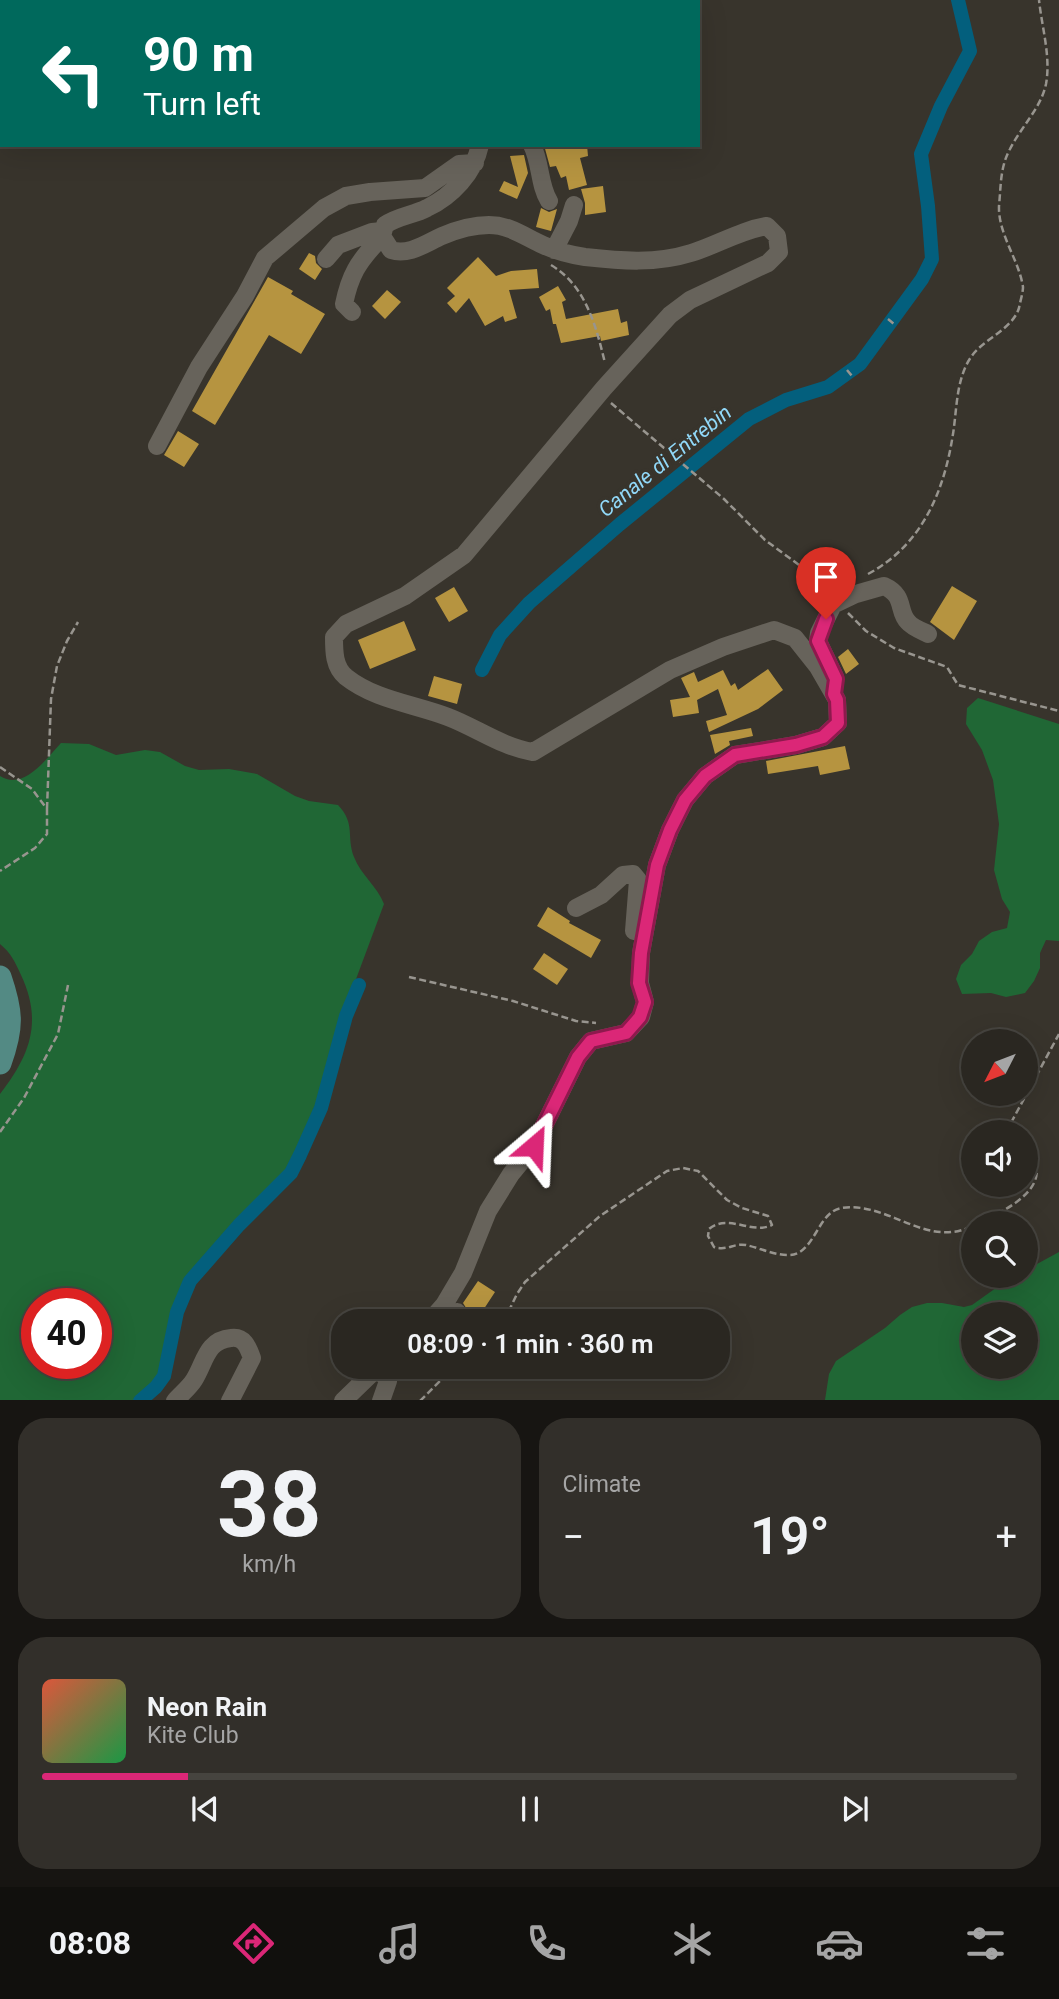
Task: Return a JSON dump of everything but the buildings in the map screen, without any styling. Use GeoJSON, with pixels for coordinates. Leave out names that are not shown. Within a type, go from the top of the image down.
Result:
{"type":"FeatureCollection","features":[{"type":"Feature","properties":{"kind":"main road"},"geometry":{"type":"LineString","coordinates":[[0,977],[9,1004],[9,1036],[0,1063]]}},
{"type":"Feature","properties":{"kind":"street"},"geometry":{"type":"LineString","coordinates":[[352,312],[344,304],[349,280],[390,221],[427,208],[443,198],[464,179],[475,163],[479,147]]}},
{"type":"Feature","properties":{"kind":"street"},"geometry":{"type":"LineString","coordinates":[[533,147],[538,156],[545,194],[549,201]]}},
{"type":"Feature","properties":{"kind":"street"},"geometry":{"type":"LineString","coordinates":[[157,446],[199,366],[245,296],[265,258],[324,208],[346,197],[370,192],[425,188],[459,164],[475,163]]}},
{"type":"Feature","properties":{"kind":"street"},"geometry":{"type":"LineString","coordinates":[[550,258],[569,222],[574,205]]}},
{"type":"Feature","properties":{"kind":"street"},"geometry":{"type":"LineString","coordinates":[[326,259],[338,245],[372,232],[382,236],[391,250],[406,251],[459,231],[490,225],[505,226],[518,232],[550,258],[581,257],[631,262],[660,260],[690,254],[751,228],[767,226],[777,236],[779,252],[768,263],[690,300],[670,315],[604,388],[464,555],[405,596],[346,624],[334,637],[334,658],[344,676],[384,697],[447,717],[515,749],[533,752],[670,670],[723,647],[774,631],[795,638],[818,667],[837,700],[838,723],[823,737],[796,745],[735,755],[711,771],[685,800],[657,865],[641,953],[639,983],[645,1002],[640,1017],[626,1033],[591,1041],[578,1057],[534,1146],[511,1174],[488,1211],[463,1273],[440,1309]]}},
{"type":"Feature","properties":{"kind":"street"},"geometry":{"type":"LineString","coordinates":[[834,694],[836,679],[818,641],[819,633],[833,605],[856,594],[884,586],[892,590],[899,599],[907,622],[928,634]]}},
{"type":"Feature","properties":{"kind":"street"},"geometry":{"type":"LineString","coordinates":[[576,908],[601,895],[623,875],[636,876],[638,880],[630,966],[632,983],[642,992]]}},
{"type":"Feature","properties":{"kind":"street"},"geometry":{"type":"LineString","coordinates":[[176,1400],[194,1380],[207,1352],[217,1340],[235,1337],[247,1344],[252,1358],[231,1400]]}},
{"type":"Feature","properties":{"kind":"street"},"geometry":{"type":"LineString","coordinates":[[345,1400],[366,1379]]}},
{"type":"Feature","properties":{"kind":"street"},"geometry":{"type":"LineString","coordinates":[[381,1400],[388,1379]]}},
{"type":"Feature","properties":{"kind":"path"},"geometry":{"type":"LineString","coordinates":[[862,577],[880,567],[922,528],[939,491],[953,434],[958,393],[971,357],[1017,312],[1023,289],[999,215],[1002,168],[1009,150],[1038,104],[1045,87],[1049,64],[1042,33],[1039,0]]}},
{"type":"Feature","properties":{"kind":"path"},"geometry":{"type":"LineString","coordinates":[[550,258],[572,263],[581,257]]}},
{"type":"Feature","properties":{"kind":"path"},"geometry":{"type":"LineString","coordinates":[[550,258],[592,312],[606,367],[604,388],[613,404],[724,499],[765,540],[814,576],[833,605],[847,612],[866,631],[894,648],[947,667],[958,685],[1059,711]]}},
{"type":"Feature","properties":{"kind":"path"},"geometry":{"type":"LineString","coordinates":[[888,318],[894,324]]}},
{"type":"Feature","properties":{"kind":"path"},"geometry":{"type":"LineString","coordinates":[[847,370],[852,376]]}},
{"type":"Feature","properties":{"kind":"path"},"geometry":{"type":"LineString","coordinates":[[0,871],[35,848],[47,834],[51,699],[66,641],[78,622]]}},
{"type":"Feature","properties":{"kind":"path"},"geometry":{"type":"LineString","coordinates":[[0,767],[32,789],[47,809]]}},
{"type":"Feature","properties":{"kind":"path"},"geometry":{"type":"LineString","coordinates":[[409,977],[513,1001],[576,1021],[605,1024],[626,1033]]}},
{"type":"Feature","properties":{"kind":"path"},"geometry":{"type":"LineString","coordinates":[[0,1132],[24,1098],[58,1034],[68,985]]}},
{"type":"Feature","properties":{"kind":"path"},"geometry":{"type":"LineString","coordinates":[[1012,1120],[1059,1034]]}},
{"type":"Feature","properties":{"kind":"path"},"geometry":{"type":"LineString","coordinates":[[1038,1162],[1042,1168]]}},
{"type":"Feature","properties":{"kind":"path"},"geometry":{"type":"LineString","coordinates":[[510,1309],[526,1282],[600,1216],[667,1171],[683,1168],[698,1171],[727,1199],[742,1208],[768,1216],[772,1225],[763,1230],[724,1222],[714,1224],[709,1229],[708,1236],[714,1247],[724,1250],[745,1245],[790,1256],[809,1243],[828,1216],[838,1208],[853,1207],[881,1212],[928,1230],[952,1233],[961,1230]]}},
{"type":"Feature","properties":{"kind":"path"},"geometry":{"type":"LineString","coordinates":[[1001,1211],[1039,1186]]}},
{"type":"Feature","properties":{"kind":"path"},"geometry":{"type":"LineString","coordinates":[[420,1400],[442,1379]]}},
{"type":"Feature","properties":{"kind":"green space"},"geometry":{"type":"Polygon","coordinates":[[[978,698],[1059,724],[1059,941],[1046,940],[1040,953],[1040,968],[1025,993],[1006,997],[991,993],[962,994],[956,979],[961,965],[972,954],[979,941],[992,932],[1007,928],[1010,912],[1002,899],[994,870],[999,824],[993,780],[982,750],[966,724],[967,708],[978,698]]]}},
{"type":"Feature","properties":{"kind":"green space"},"geometry":{"type":"Polygon","coordinates":[[[61,743],[89,744],[116,755],[145,750],[160,752],[185,766],[199,770],[229,769],[257,774],[295,796],[338,805],[349,824],[354,857],[384,904],[346,1006],[327,1076],[289,1169],[279,1183],[254,1204],[192,1275],[180,1296],[173,1318],[160,1378],[151,1389],[134,1400],[0,1400],[0,1094],[26,1052],[32,1023],[28,992],[15,962],[0,944],[0,776],[9,780],[18,779],[41,764],[61,743]]]}},
{"type":"Feature","properties":{"kind":"green space"},"geometry":{"type":"Polygon","coordinates":[[[1059,1252],[1059,1400],[825,1400],[829,1374],[836,1361],[912,1307],[927,1303],[961,1306],[961,1379],[1038,1379],[1038,1302],[976,1302],[996,1288],[1038,1288],[1038,1263],[1059,1252]]]}},
{"type":"Feature","properties":{"kind":"waterway","name":"Canale di Entrebin"},"geometry":{"type":"LineString","coordinates":[[482,670],[500,635],[529,603],[620,524],[749,419],[786,400],[828,387],[860,364],[922,279],[932,259],[921,154],[941,106],[970,51],[958,0]]}},
{"type":"Feature","properties":{"kind":"waterway","name":"Canale di Entrebin"},"geometry":{"type":"LineString","coordinates":[[141,1400],[164,1376],[177,1312],[190,1281],[239,1225],[291,1173],[321,1108],[346,1016],[359,985]]}},
{"type":"Feature","properties":{"kind":"route"},"geometry":{"type":"LineString","coordinates":[[534,1146],[578,1057],[591,1041],[626,1033],[640,1017],[645,1002],[639,983],[641,953],[657,865],[685,800],[705,776],[726,759],[823,737],[838,723],[837,700],[834,694],[836,679],[818,641],[826,619]]}}]}
